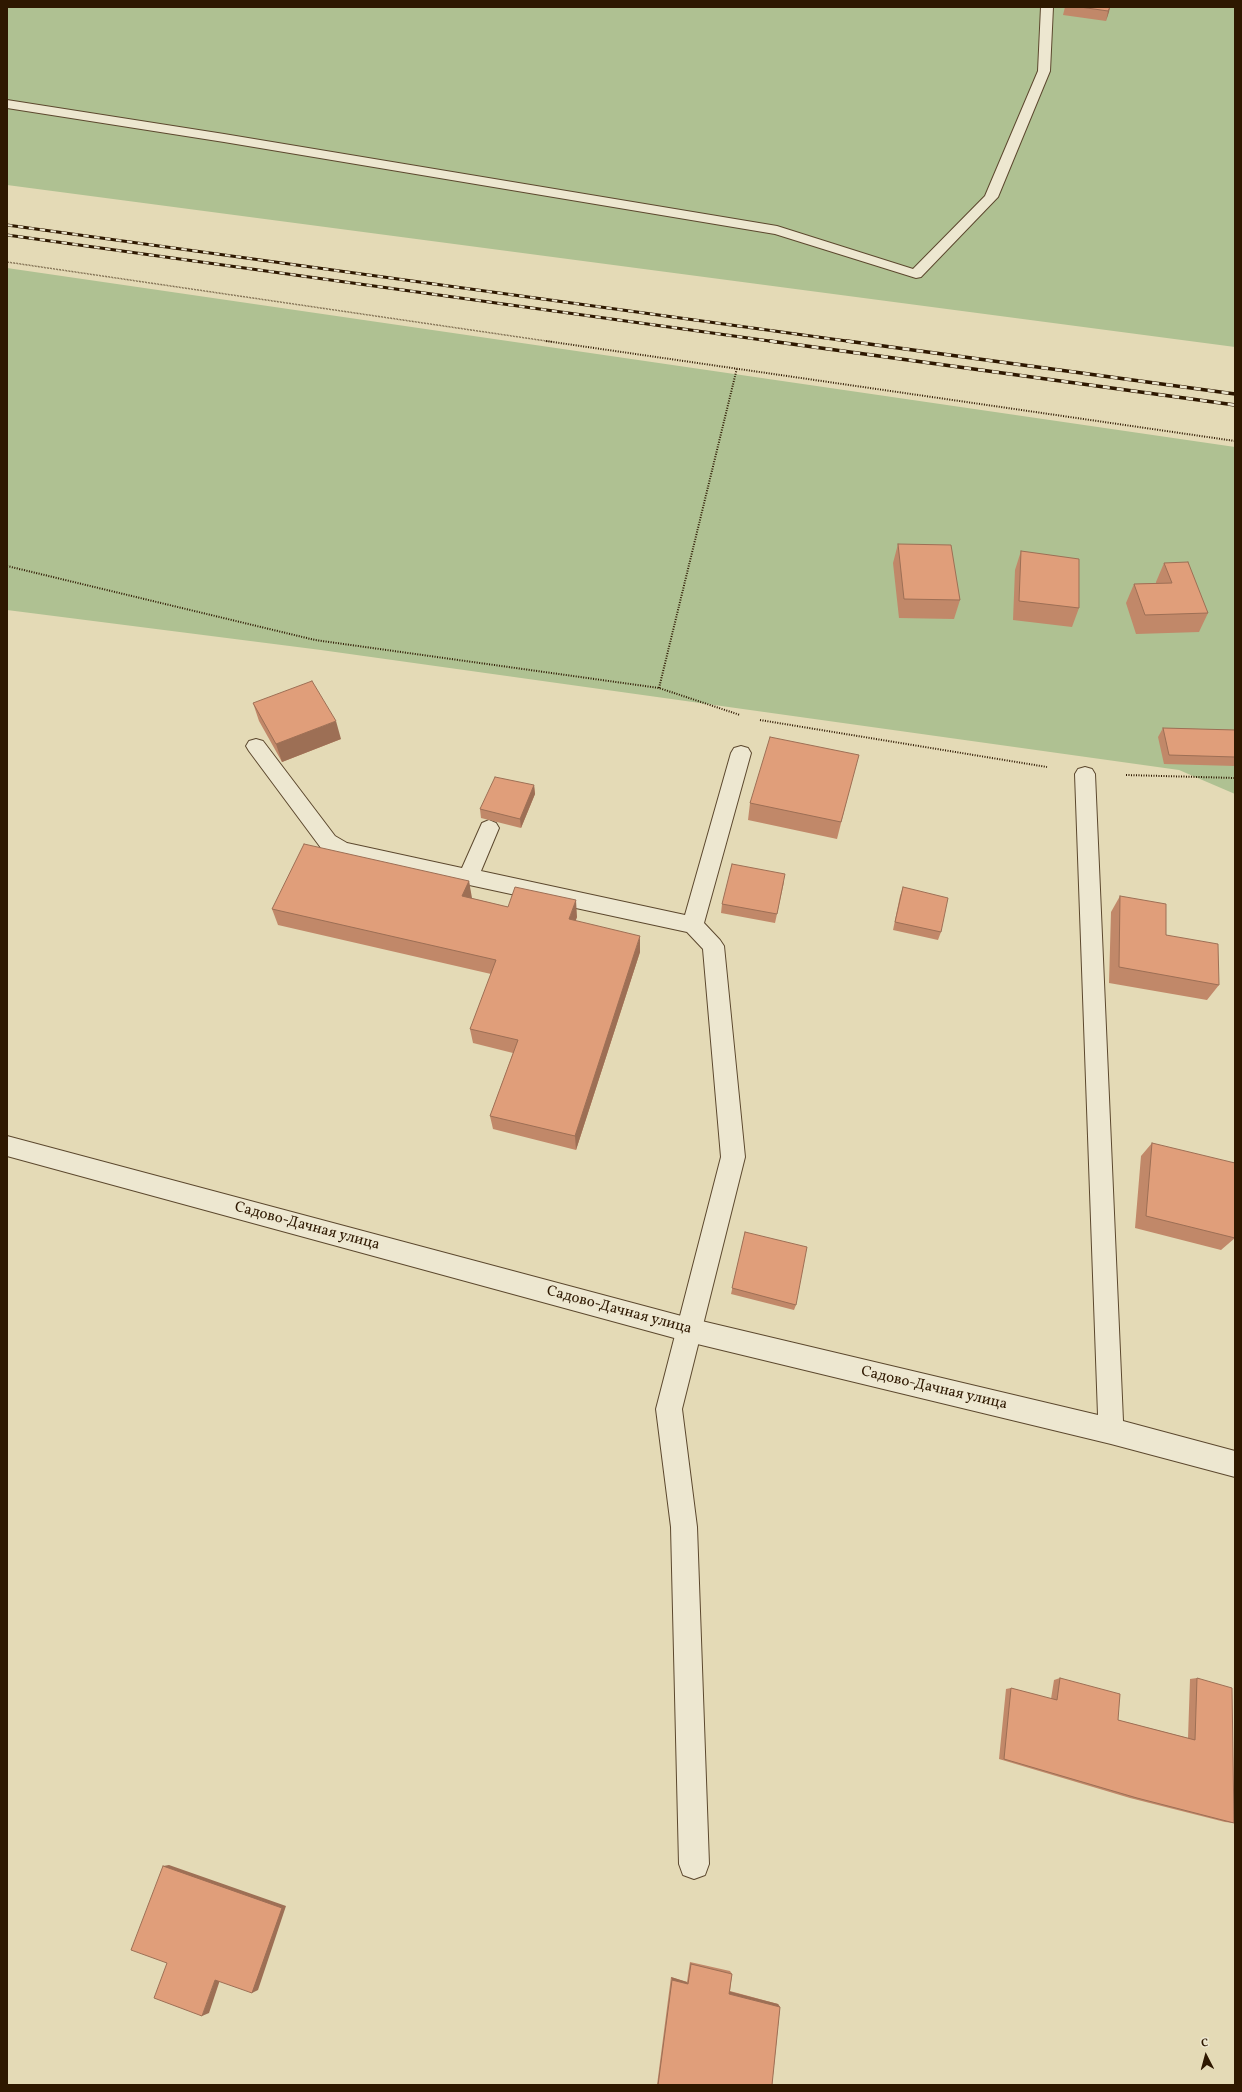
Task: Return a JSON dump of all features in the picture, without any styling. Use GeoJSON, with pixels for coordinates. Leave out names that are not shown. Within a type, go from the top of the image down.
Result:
{"type":"FeatureCollection","features":[{"type":"Feature","properties":{"kind":"street"},"geometry":{"type":"LineString","coordinates":[[7,104],[224,138],[777,230],[916,274],[991,197],[1044,71],[1047,7]]}},
{"type":"Feature","properties":{"kind":"street"},"geometry":{"type":"LineString","coordinates":[[256,746],[328,842],[342,850],[693,925],[713,946],[733,1158],[669,1409],[684,1527],[694,1864]]}},
{"type":"Feature","properties":{"kind":"street"},"geometry":{"type":"LineString","coordinates":[[693,925],[741,753]]}},
{"type":"Feature","properties":{"kind":"street"},"geometry":{"type":"LineString","coordinates":[[1085,774],[1111,1430]]}},
{"type":"Feature","properties":{"kind":"street"},"geometry":{"type":"LineString","coordinates":[[468,877],[489,828]]}},
{"type":"Feature","properties":{"kind":"street","name":"Садово-Дачная улица"},"geometry":{"type":"LineString","coordinates":[[7,1146],[689,1330],[1111,1430],[1235,1464]]}},
{"type":"Feature","properties":{"kind":"path"},"geometry":{"type":"LineString","coordinates":[[7,262],[1235,441]]}},
{"type":"Feature","properties":{"kind":"path"},"geometry":{"type":"LineString","coordinates":[[660,688],[737,368]]}},
{"type":"Feature","properties":{"kind":"path"},"geometry":{"type":"LineString","coordinates":[[7,566],[315,640],[660,688],[745,717]]}},
{"type":"Feature","properties":{"kind":"path"},"geometry":{"type":"LineString","coordinates":[[759,720],[1085,774],[1235,778]]}},
{"type":"Feature","properties":{"kind":"green space"},"geometry":{"type":"Polygon","coordinates":[[[7,7],[1235,7],[1235,347],[7,185],[7,7]]]}},
{"type":"Feature","properties":{"kind":"green space"},"geometry":{"type":"Polygon","coordinates":[[[7,268],[1235,447],[1235,794],[1179,770],[321,650],[7,610],[7,268]]]}},
{"type":"Feature","properties":{"kind":"building"},"geometry":{"type":"Polygon","coordinates":[[[1080,7],[1110,7],[1108,11],[1080,7]]]}},
{"type":"Feature","properties":{"kind":"building"},"geometry":{"type":"Polygon","coordinates":[[[898,544],[951,545],[960,600],[904,599],[898,544]]]}},
{"type":"Feature","properties":{"kind":"building"},"geometry":{"type":"Polygon","coordinates":[[[1021,551],[1079,559],[1079,608],[1019,601],[1021,551]]]}},
{"type":"Feature","properties":{"kind":"building"},"geometry":{"type":"Polygon","coordinates":[[[1188,562],[1208,613],[1145,615],[1134,584],[1172,583],[1164,563],[1188,562]]]}},
{"type":"Feature","properties":{"kind":"building"},"geometry":{"type":"Polygon","coordinates":[[[312,681],[336,721],[276,744],[253,703],[312,681]]]}},
{"type":"Feature","properties":{"kind":"building"},"geometry":{"type":"Polygon","coordinates":[[[1163,728],[1235,730],[1235,757],[1169,755],[1163,728]]]}},
{"type":"Feature","properties":{"kind":"building"},"geometry":{"type":"Polygon","coordinates":[[[770,737],[859,755],[841,822],[750,803],[770,737]]]}},
{"type":"Feature","properties":{"kind":"building"},"geometry":{"type":"Polygon","coordinates":[[[495,777],[534,785],[520,819],[480,809],[495,777]]]}},
{"type":"Feature","properties":{"kind":"building"},"geometry":{"type":"Polygon","coordinates":[[[304,844],[469,881],[462,896],[508,907],[515,887],[576,900],[569,919],[640,936],[575,1136],[490,1116],[518,1040],[470,1029],[496,960],[272,909],[304,844]]]}},
{"type":"Feature","properties":{"kind":"building"},"geometry":{"type":"Polygon","coordinates":[[[732,864],[785,874],[777,914],[722,904],[732,864]]]}},
{"type":"Feature","properties":{"kind":"building"},"geometry":{"type":"Polygon","coordinates":[[[903,887],[948,898],[941,932],[895,922],[903,887]]]}},
{"type":"Feature","properties":{"kind":"building"},"geometry":{"type":"Polygon","coordinates":[[[1120,896],[1166,904],[1166,935],[1218,944],[1219,985],[1119,967],[1120,896]]]}},
{"type":"Feature","properties":{"kind":"building"},"geometry":{"type":"Polygon","coordinates":[[[1152,1143],[1235,1163],[1235,1238],[1146,1216],[1152,1143]]]}},
{"type":"Feature","properties":{"kind":"building"},"geometry":{"type":"Polygon","coordinates":[[[745,1232],[807,1247],[796,1305],[732,1288],[745,1232]]]}},
{"type":"Feature","properties":{"kind":"building"},"geometry":{"type":"Polygon","coordinates":[[[1060,1678],[1120,1694],[1118,1720],[1195,1740],[1197,1678],[1232,1688],[1234,1823],[1137,1798],[1004,1759],[1011,1688],[1057,1700],[1060,1678]]]}},
{"type":"Feature","properties":{"kind":"building"},"geometry":{"type":"Polygon","coordinates":[[[163,1866],[282,1908],[252,1993],[215,1980],[202,2016],[154,1998],[167,1963],[131,1950],[163,1866]]]}},
{"type":"Feature","properties":{"kind":"building"},"geometry":{"type":"Polygon","coordinates":[[[691,1964],[732,1974],[729,1994],[780,2007],[772,2085],[658,2085],[672,1980],[688,1984],[691,1964]]]}},
{"type":"Feature","properties":{"kind":"railway"},"geometry":{"type":"LineString","coordinates":[[7,225],[854,342]]}},
{"type":"Feature","properties":{"kind":"railway"},"geometry":{"type":"LineString","coordinates":[[7,235],[777,342]]}},
{"type":"Feature","properties":{"kind":"railway"},"geometry":{"type":"LineString","coordinates":[[770,341],[1235,405]]}},
{"type":"Feature","properties":{"kind":"railway"},"geometry":{"type":"LineString","coordinates":[[847,341],[1235,394]]}}]}
